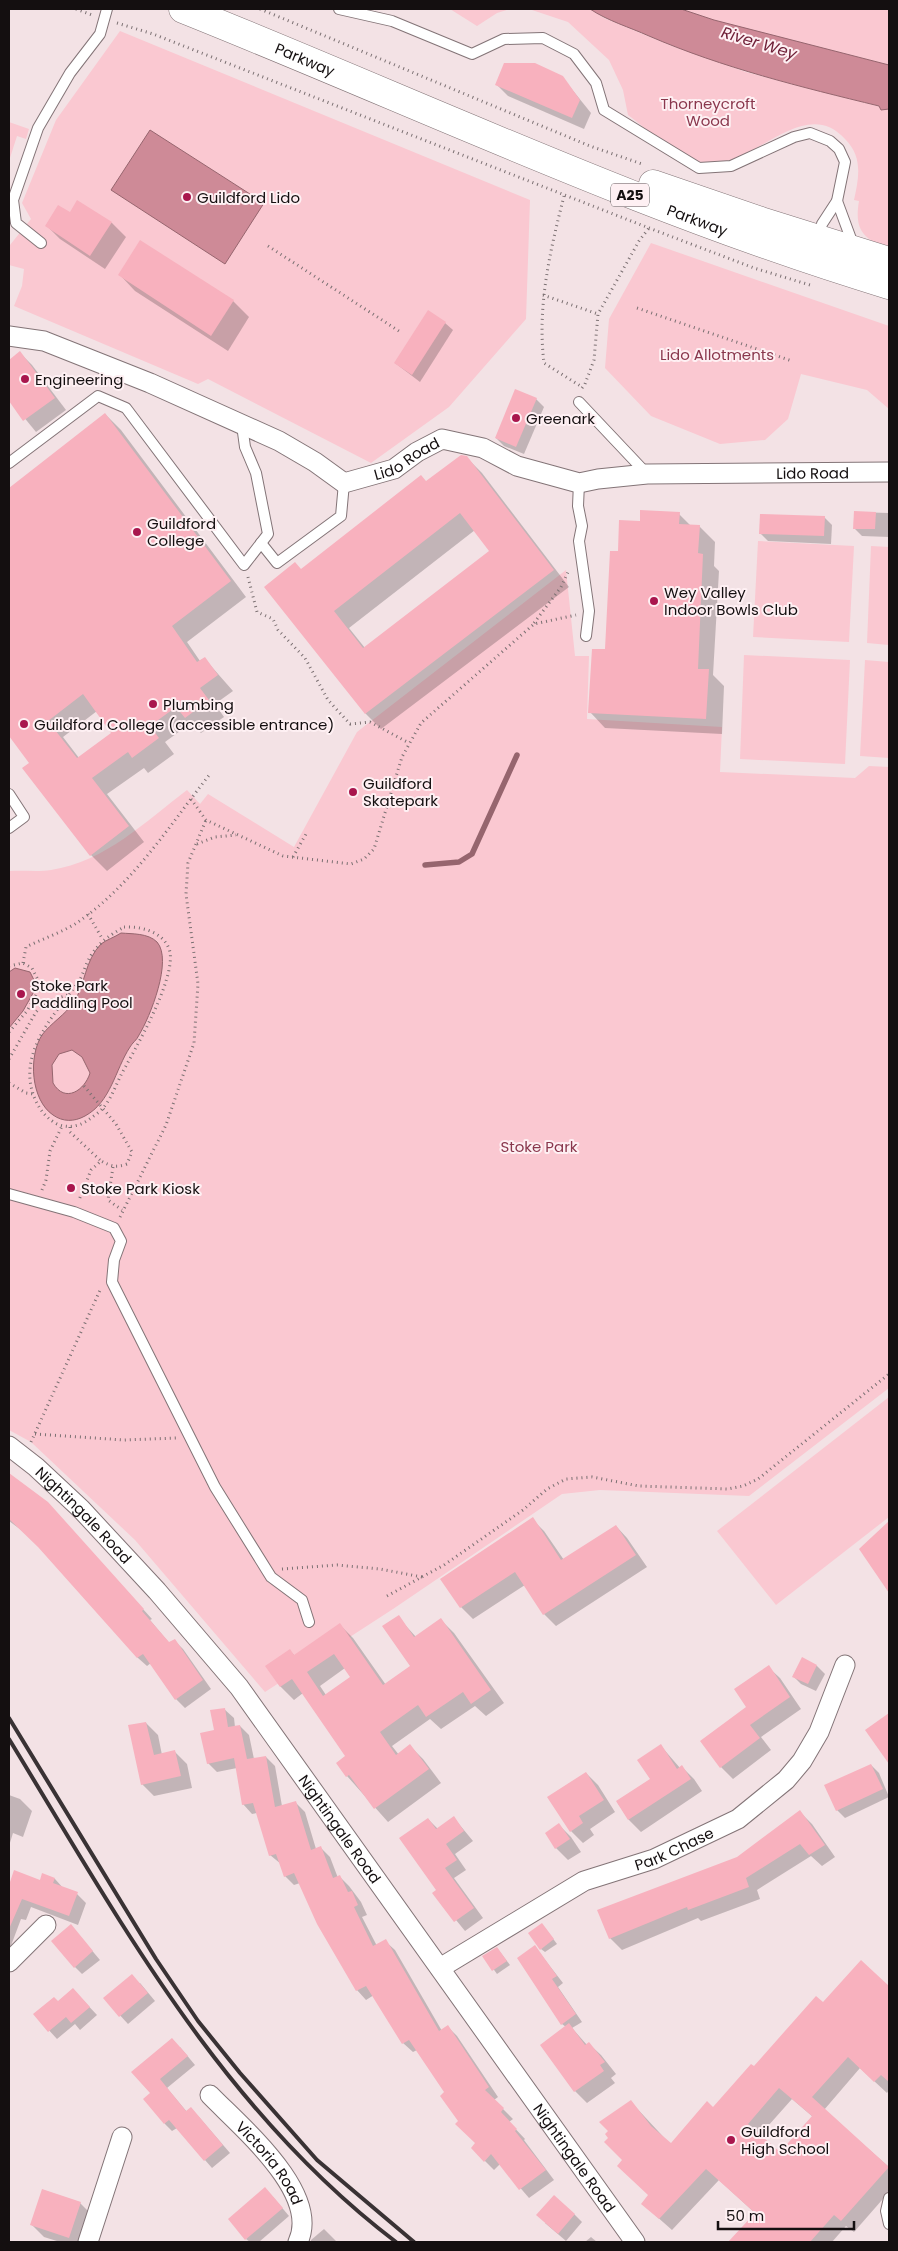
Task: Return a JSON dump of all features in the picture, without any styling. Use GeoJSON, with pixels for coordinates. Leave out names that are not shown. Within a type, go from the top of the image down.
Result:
{"type":"FeatureCollection","features":[{"type":"Feature","properties":{"kind":"main road","name":"Parkway"},"geometry":{"type":"LineString","coordinates":[[184,9],[428,109],[522,152],[628,194],[837,269],[889,285]]}},
{"type":"Feature","properties":{"kind":"main road","name":"Parkway"},"geometry":{"type":"LineString","coordinates":[[428,109],[889,261]]}},
{"type":"Feature","properties":{"kind":"street"},"geometry":{"type":"LineString","coordinates":[[9,336],[44,341],[76,352],[279,441],[344,482]]}},
{"type":"Feature","properties":{"kind":"street","name":"Lido Road"},"geometry":{"type":"LineString","coordinates":[[344,482],[394,470],[416,452],[442,439],[483,448],[518,466],[579,483],[646,474],[889,472]]}},
{"type":"Feature","properties":{"kind":"street","name":"Nightingale Road"},"geometry":{"type":"LineString","coordinates":[[16,1451],[81,1509],[157,1591],[239,1687],[635,2242]]}},
{"type":"Feature","properties":{"kind":"street","name":"Park Chase"},"geometry":{"type":"LineString","coordinates":[[440,1968],[584,1881],[654,1859],[738,1819],[786,1780],[802,1762],[819,1732],[845,1665]]}},
{"type":"Feature","properties":{"kind":"street"},"geometry":{"type":"LineString","coordinates":[[9,1962],[46,1925]]}},
{"type":"Feature","properties":{"kind":"street","name":"Victoria Road"},"geometry":{"type":"LineString","coordinates":[[210,2095],[283,2172],[295,2191],[303,2214],[298,2242]]}},
{"type":"Feature","properties":{"kind":"street"},"geometry":{"type":"LineString","coordinates":[[88,2242],[122,2137]]}},
{"type":"Feature","properties":{"kind":"lane"},"geometry":{"type":"LineString","coordinates":[[41,243],[16,223],[12,200],[38,128],[70,73],[100,34],[107,9]]}},
{"type":"Feature","properties":{"kind":"lane"},"geometry":{"type":"LineString","coordinates":[[339,9],[392,21],[472,54],[504,38],[543,38],[574,54],[596,83],[604,110],[699,168],[731,166],[794,137],[810,133],[820,136],[839,150],[845,162],[838,201],[856,250]]}},
{"type":"Feature","properties":{"kind":"lane"},"geometry":{"type":"LineString","coordinates":[[837,269],[818,239],[828,212],[838,201]]}},
{"type":"Feature","properties":{"kind":"lane"},"geometry":{"type":"LineString","coordinates":[[9,463],[98,396],[126,408],[244,565],[268,534],[256,473],[245,447],[242,425]]}},
{"type":"Feature","properties":{"kind":"lane"},"geometry":{"type":"LineString","coordinates":[[579,402],[646,474]]}},
{"type":"Feature","properties":{"kind":"lane"},"geometry":{"type":"LineString","coordinates":[[260,543],[277,562],[325,528],[341,516],[344,482]]}},
{"type":"Feature","properties":{"kind":"lane"},"geometry":{"type":"LineString","coordinates":[[579,483],[578,506],[582,526],[580,550],[589,612],[586,636]]}},
{"type":"Feature","properties":{"kind":"lane"},"geometry":{"type":"LineString","coordinates":[[9,794],[24,817],[9,828]]}},
{"type":"Feature","properties":{"kind":"lane"},"geometry":{"type":"LineString","coordinates":[[9,1194],[74,1212],[114,1228],[121,1241],[114,1260],[112,1282],[192,1437],[215,1487],[271,1577],[302,1600],[309,1622]]}},
{"type":"Feature","properties":{"kind":"lane"},"geometry":{"type":"LineString","coordinates":[[889,2198],[886,2211],[889,2224]]}},
{"type":"Feature","properties":{"kind":"path"},"geometry":{"type":"LineString","coordinates":[[260,9],[581,142],[646,166]]}},
{"type":"Feature","properties":{"kind":"path"},"geometry":{"type":"LineString","coordinates":[[153,34],[564,196],[754,268],[817,288]]}},
{"type":"Feature","properties":{"kind":"path"},"geometry":{"type":"LineString","coordinates":[[564,196],[543,295],[542,343],[544,364],[582,387]]}},
{"type":"Feature","properties":{"kind":"path"},"geometry":{"type":"LineString","coordinates":[[579,402],[582,387],[586,384],[594,360],[598,314],[639,241],[649,228]]}},
{"type":"Feature","properties":{"kind":"path"},"geometry":{"type":"LineString","coordinates":[[268,246],[402,333]]}},
{"type":"Feature","properties":{"kind":"path"},"geometry":{"type":"LineString","coordinates":[[543,295],[598,314]]}},
{"type":"Feature","properties":{"kind":"path"},"geometry":{"type":"LineString","coordinates":[[637,308],[792,361]]}},
{"type":"Feature","properties":{"kind":"path"},"geometry":{"type":"LineString","coordinates":[[244,565],[257,612],[273,619],[278,630],[305,658],[328,700],[350,724],[370,722],[409,743]]}},
{"type":"Feature","properties":{"kind":"path"},"geometry":{"type":"LineString","coordinates":[[191,799],[206,820],[283,856],[351,864],[364,859],[374,849],[402,757],[421,723],[534,624],[565,579]]}},
{"type":"Feature","properties":{"kind":"path"},"geometry":{"type":"LineString","coordinates":[[534,624],[589,612]]}},
{"type":"Feature","properties":{"kind":"path"},"geometry":{"type":"LineString","coordinates":[[23,963],[26,947],[73,925],[88,914],[128,875],[169,830],[210,774]]}},
{"type":"Feature","properties":{"kind":"path"},"geometry":{"type":"LineString","coordinates":[[114,1228],[166,1125],[194,1043],[198,984],[186,894],[188,863],[206,820]]}},
{"type":"Feature","properties":{"kind":"path"},"geometry":{"type":"LineString","coordinates":[[196,845],[215,837],[237,834]]}},
{"type":"Feature","properties":{"kind":"path"},"geometry":{"type":"LineString","coordinates":[[293,857],[306,834]]}},
{"type":"Feature","properties":{"kind":"path"},"geometry":{"type":"LineString","coordinates":[[88,914],[103,940]]}},
{"type":"Feature","properties":{"kind":"path"},"geometry":{"type":"LineString","coordinates":[[124,927],[144,928],[158,935],[166,943],[170,953],[164,984],[147,1029],[104,1108],[84,1124],[70,1127],[62,1126],[47,1119],[33,1094],[30,1074],[32,1056],[51,1017],[68,995],[79,981],[91,955],[103,940],[124,927]]}},
{"type":"Feature","properties":{"kind":"path"},"geometry":{"type":"LineString","coordinates":[[9,966],[23,963],[32,968],[41,986],[27,1011],[9,1032]]}},
{"type":"Feature","properties":{"kind":"path"},"geometry":{"type":"LineString","coordinates":[[9,1059],[36,1012],[45,1002],[68,995]]}},
{"type":"Feature","properties":{"kind":"path"},"geometry":{"type":"LineString","coordinates":[[9,1083],[26,1093],[33,1094]]}},
{"type":"Feature","properties":{"kind":"path"},"geometry":{"type":"LineString","coordinates":[[70,1127],[70,1132],[101,1161],[113,1167],[127,1164],[132,1152],[123,1134],[104,1108],[84,1086]]}},
{"type":"Feature","properties":{"kind":"path"},"geometry":{"type":"LineString","coordinates":[[38,1201],[46,1180],[50,1151],[62,1126]]}},
{"type":"Feature","properties":{"kind":"path"},"geometry":{"type":"LineString","coordinates":[[74,1212],[91,1170],[101,1161]]}},
{"type":"Feature","properties":{"kind":"path"},"geometry":{"type":"LineString","coordinates":[[113,1167],[108,1200],[122,1210]]}},
{"type":"Feature","properties":{"kind":"path"},"geometry":{"type":"LineString","coordinates":[[16,1451],[35,1434],[114,1260]]}},
{"type":"Feature","properties":{"kind":"path"},"geometry":{"type":"LineString","coordinates":[[387,1596],[444,1565],[523,1510],[547,1489],[566,1479],[592,1478],[639,1486],[728,1488],[743,1486],[758,1479],[889,1374]]}},
{"type":"Feature","properties":{"kind":"path"},"geometry":{"type":"LineString","coordinates":[[35,1434],[124,1440],[192,1437]]}},
{"type":"Feature","properties":{"kind":"path"},"geometry":{"type":"LineString","coordinates":[[267,1570],[337,1565],[380,1569],[422,1577]]}},
{"type":"Feature","properties":{"kind":"green space"},"geometry":{"type":"Polygon","coordinates":[[[450,9],[510,9],[497,13],[477,26],[450,9]]]}},
{"type":"Feature","properties":{"kind":"green space","name":"Thorneycroft Wood"},"geometry":{"type":"Polygon","coordinates":[[[529,9],[590,9],[604,18],[672,46],[746,72],[889,109],[889,248],[867,237],[859,226],[859,201],[854,200],[858,175],[855,153],[845,139],[829,127],[813,124],[796,128],[743,155],[726,161],[709,163],[686,157],[666,145],[628,115],[623,90],[609,60],[568,22],[529,9]]]}},
{"type":"Feature","properties":{"kind":"green space"},"geometry":{"type":"Polygon","coordinates":[[[681,9],[889,9],[889,65],[714,20],[681,9]]]}},
{"type":"Feature","properties":{"kind":"green space"},"geometry":{"type":"Polygon","coordinates":[[[120,31],[530,200],[526,319],[449,407],[371,463],[208,379],[198,384],[14,306],[22,286],[24,269],[9,265],[10,245],[31,219],[22,203],[56,120],[120,31]]]}},
{"type":"Feature","properties":{"kind":"green space"},"geometry":{"type":"Polygon","coordinates":[[[9,122],[29,129],[26,139],[17,136],[9,161],[9,122]]]}},
{"type":"Feature","properties":{"kind":"green space","name":"Lido Allotments"},"geometry":{"type":"Polygon","coordinates":[[[651,243],[889,326],[889,409],[867,390],[801,374],[788,419],[765,440],[720,444],[651,416],[605,368],[609,319],[651,243]]]}},
{"type":"Feature","properties":{"kind":"green space"},"geometry":{"type":"Polygon","coordinates":[[[758,541],[854,546],[849,642],[753,637],[758,541]]]}},
{"type":"Feature","properties":{"kind":"green space"},"geometry":{"type":"Polygon","coordinates":[[[871,546],[889,547],[889,645],[867,643],[871,546]]]}},
{"type":"Feature","properties":{"kind":"green space","name":"Stoke Park"},"geometry":{"type":"Polygon","coordinates":[[[566,570],[575,656],[589,656],[587,719],[722,727],[720,772],[855,778],[869,766],[889,767],[889,1388],[749,1496],[600,1490],[562,1494],[393,1609],[265,1692],[135,1540],[31,1442],[9,1430],[9,871],[51,870],[71,866],[89,858],[124,839],[187,790],[200,804],[208,794],[294,847],[357,732],[566,570]]]}},
{"type":"Feature","properties":{"kind":"green space"},"geometry":{"type":"Polygon","coordinates":[[[744,655],[850,660],[845,764],[740,759],[744,655]]]}},
{"type":"Feature","properties":{"kind":"green space"},"geometry":{"type":"Polygon","coordinates":[[[865,660],[889,662],[889,758],[860,756],[865,660]]]}},
{"type":"Feature","properties":{"kind":"green space"},"geometry":{"type":"Polygon","coordinates":[[[889,1397],[889,1517],[776,1605],[717,1531],[889,1397]]]}},
{"type":"Feature","properties":{"kind":"water","name":"River Wey"},"geometry":{"type":"Polygon","coordinates":[[[590,9],[681,9],[714,20],[889,65],[889,109],[881,110],[879,106],[791,84],[705,58],[619,24],[590,9]]]}},
{"type":"Feature","properties":{"kind":"water","name":"Guildford Lido"},"geometry":{"type":"Polygon","coordinates":[[[150,130],[264,203],[225,264],[111,190],[150,130]]]}},
{"type":"Feature","properties":{"kind":"water"},"geometry":{"type":"Polygon","coordinates":[[[121,933],[149,937],[157,942],[161,950],[161,975],[154,1002],[144,1027],[125,1056],[112,1085],[101,1103],[81,1118],[73,1120],[61,1119],[53,1115],[46,1108],[36,1089],[34,1066],[38,1044],[42,1035],[74,1002],[81,988],[88,965],[96,950],[101,944],[121,933]],[[72,1050],[59,1054],[52,1065],[53,1083],[63,1093],[69,1094],[84,1085],[90,1073],[82,1057],[72,1050]]]}},
{"type":"Feature","properties":{"kind":"water","name":"Stoke Park Paddling Pool"},"geometry":{"type":"Polygon","coordinates":[[[15,968],[30,972],[37,986],[23,1011],[9,1028],[9,972],[15,968]]]}},
{"type":"Feature","properties":{"kind":"building"},"geometry":{"type":"Polygon","coordinates":[[[504,63],[535,63],[563,76],[580,100],[572,118],[495,85],[504,63]]]}},
{"type":"Feature","properties":{"kind":"building"},"geometry":{"type":"Polygon","coordinates":[[[77,200],[112,222],[90,256],[45,226],[58,205],[70,212],[77,200]]]}},
{"type":"Feature","properties":{"kind":"building"},"geometry":{"type":"Polygon","coordinates":[[[140,240],[234,300],[211,336],[118,275],[140,240]]]}},
{"type":"Feature","properties":{"kind":"building"},"geometry":{"type":"Polygon","coordinates":[[[428,310],[446,322],[412,375],[394,363],[428,310]]]}},
{"type":"Feature","properties":{"kind":"building","name":"Engineering"},"geometry":{"type":"Polygon","coordinates":[[[20,351],[55,398],[23,421],[9,401],[9,360],[20,351]]]}},
{"type":"Feature","properties":{"kind":"building","name":"Greenark"},"geometry":{"type":"Polygon","coordinates":[[[515,389],[537,398],[516,447],[495,438],[515,389]]]}},
{"type":"Feature","properties":{"kind":"building"},"geometry":{"type":"Polygon","coordinates":[[[105,413],[231,581],[172,626],[197,662],[205,657],[218,675],[200,688],[209,700],[185,718],[176,707],[150,726],[159,738],[132,758],[128,752],[92,778],[129,826],[90,856],[22,768],[29,763],[9,736],[9,488],[105,413]],[[83,694],[48,721],[77,758],[111,733],[83,694]]]}},
{"type":"Feature","properties":{"kind":"building"},"geometry":{"type":"Polygon","coordinates":[[[461,455],[467,456],[554,570],[365,714],[264,587],[295,562],[301,569],[421,475],[426,481],[461,455]],[[460,513],[334,611],[363,648],[489,551],[460,513]]]}},
{"type":"Feature","properties":{"kind":"building","name":"Wey Valley Indoor Bowls Club"},"geometry":{"type":"Polygon","coordinates":[[[640,510],[680,512],[679,524],[700,525],[698,553],[703,554],[698,669],[709,669],[706,719],[588,713],[592,649],[605,649],[610,551],[618,551],[619,520],[640,521],[640,510]]]}},
{"type":"Feature","properties":{"kind":"building"},"geometry":{"type":"Polygon","coordinates":[[[854,511],[876,512],[875,529],[853,529],[854,511]]]}},
{"type":"Feature","properties":{"kind":"building"},"geometry":{"type":"Polygon","coordinates":[[[760,514],[825,516],[824,536],[759,534],[760,514]]]}},
{"type":"Feature","properties":{"kind":"building"},"geometry":{"type":"Polygon","coordinates":[[[9,1473],[48,1502],[144,1609],[142,1611],[169,1642],[175,1639],[203,1680],[175,1700],[143,1654],[137,1658],[38,1547],[9,1519],[9,1473]]]}},
{"type":"Feature","properties":{"kind":"building"},"geometry":{"type":"Polygon","coordinates":[[[533,1517],[561,1560],[616,1525],[636,1555],[543,1615],[515,1572],[460,1608],[440,1579],[533,1517]]]}},
{"type":"Feature","properties":{"kind":"building"},"geometry":{"type":"Polygon","coordinates":[[[889,1521],[889,1593],[859,1549],[889,1521]]]}},
{"type":"Feature","properties":{"kind":"building"},"geometry":{"type":"Polygon","coordinates":[[[399,1615],[414,1637],[441,1618],[491,1690],[471,1704],[463,1692],[426,1717],[418,1705],[380,1732],[396,1755],[410,1744],[429,1769],[374,1809],[349,1775],[346,1777],[336,1763],[345,1756],[292,1679],[280,1687],[265,1666],[290,1649],[294,1655],[340,1623],[383,1685],[410,1666],[382,1626],[399,1615]],[[334,1654],[307,1672],[323,1696],[350,1677],[334,1654]]]}},
{"type":"Feature","properties":{"kind":"building"},"geometry":{"type":"Polygon","coordinates":[[[802,1657],[817,1665],[808,1684],[792,1677],[802,1657]]]}},
{"type":"Feature","properties":{"kind":"building"},"geometry":{"type":"Polygon","coordinates":[[[769,1665],[790,1697],[750,1725],[760,1738],[720,1768],[700,1741],[746,1707],[734,1689],[769,1665]]]}},
{"type":"Feature","properties":{"kind":"building"},"geometry":{"type":"Polygon","coordinates":[[[225,1708],[228,1727],[240,1725],[247,1759],[266,1756],[275,1807],[296,1801],[311,1850],[321,1846],[333,1878],[340,1875],[348,1892],[352,1891],[358,1905],[354,1907],[373,1946],[386,1939],[439,2031],[448,2025],[489,2087],[485,2090],[504,2108],[501,2112],[517,2129],[515,2131],[546,2170],[519,2190],[491,2154],[484,2162],[471,2148],[475,2143],[455,2124],[458,2121],[440,2096],[444,2092],[409,2040],[402,2044],[366,1986],[356,1991],[317,1924],[294,1873],[284,1877],[276,1854],[269,1856],[253,1803],[242,1805],[234,1758],[207,1764],[200,1733],[214,1730],[210,1710],[225,1708]]]}},
{"type":"Feature","properties":{"kind":"building"},"geometry":{"type":"Polygon","coordinates":[[[889,1713],[889,1764],[865,1730],[889,1713]]]}},
{"type":"Feature","properties":{"kind":"building"},"geometry":{"type":"Polygon","coordinates":[[[146,1722],[154,1755],[175,1750],[181,1776],[141,1785],[128,1725],[146,1722]]]}},
{"type":"Feature","properties":{"kind":"building"},"geometry":{"type":"Polygon","coordinates":[[[661,1744],[677,1769],[682,1765],[691,1779],[628,1820],[616,1801],[650,1779],[637,1760],[661,1744]]]}},
{"type":"Feature","properties":{"kind":"building"},"geometry":{"type":"Polygon","coordinates":[[[871,1764],[883,1789],[836,1811],[824,1785],[871,1764]]]}},
{"type":"Feature","properties":{"kind":"building"},"geometry":{"type":"Polygon","coordinates":[[[586,1772],[604,1800],[579,1816],[583,1823],[570,1832],[547,1797],[586,1772]]]}},
{"type":"Feature","properties":{"kind":"building"},"geometry":{"type":"Polygon","coordinates":[[[800,1810],[825,1845],[809,1855],[800,1844],[746,1878],[749,1887],[688,1910],[687,1907],[609,1939],[597,1910],[737,1857],[800,1810]]]}},
{"type":"Feature","properties":{"kind":"building"},"geometry":{"type":"Polygon","coordinates":[[[454,1816],[464,1831],[446,1844],[457,1860],[445,1868],[474,1908],[454,1922],[432,1893],[436,1890],[399,1838],[428,1818],[436,1829],[454,1816]]]}},
{"type":"Feature","properties":{"kind":"building"},"geometry":{"type":"Polygon","coordinates":[[[559,1823],[570,1839],[555,1849],[545,1833],[559,1823]]]}},
{"type":"Feature","properties":{"kind":"building"},"geometry":{"type":"Polygon","coordinates":[[[14,1870],[40,1880],[42,1873],[55,1878],[53,1883],[78,1892],[69,1916],[22,1899],[9,1929],[9,1885],[14,1870]]]}},
{"type":"Feature","properties":{"kind":"building"},"geometry":{"type":"Polygon","coordinates":[[[542,1923],[554,1939],[540,1950],[528,1933],[542,1923]]]}},
{"type":"Feature","properties":{"kind":"building"},"geometry":{"type":"Polygon","coordinates":[[[71,1924],[93,1951],[74,1968],[51,1941],[71,1924]]]}},
{"type":"Feature","properties":{"kind":"building"},"geometry":{"type":"Polygon","coordinates":[[[535,1945],[557,1976],[552,1979],[576,2014],[561,2025],[517,1958],[535,1945]]]}},
{"type":"Feature","properties":{"kind":"building"},"geometry":{"type":"Polygon","coordinates":[[[497,1947],[507,1961],[492,1971],[482,1956],[497,1947]]]}},
{"type":"Feature","properties":{"kind":"building"},"geometry":{"type":"Polygon","coordinates":[[[861,1960],[889,1986],[889,2082],[881,2075],[874,2082],[848,2057],[812,2097],[889,2167],[841,2221],[834,2215],[810,2242],[728,2242],[755,2213],[706,2169],[659,2219],[641,2204],[648,2195],[617,2166],[622,2160],[604,2142],[608,2138],[605,2134],[608,2131],[599,2122],[631,2100],[651,2126],[671,2143],[707,2101],[713,2107],[751,2064],[754,2066],[816,1996],[823,2002],[861,1960]],[[779,2088],[748,2124],[780,2152],[812,2116],[779,2088]]]}},
{"type":"Feature","properties":{"kind":"building"},"geometry":{"type":"Polygon","coordinates":[[[132,1974],[148,1993],[119,2017],[103,1998],[132,1974]]]}},
{"type":"Feature","properties":{"kind":"building"},"geometry":{"type":"Polygon","coordinates":[[[73,1988],[90,2007],[71,2023],[66,2017],[48,2032],[33,2014],[54,1997],[58,2001],[73,1988]]]}},
{"type":"Feature","properties":{"kind":"building"},"geometry":{"type":"Polygon","coordinates":[[[569,2023],[585,2045],[589,2042],[605,2062],[600,2065],[604,2071],[574,2092],[540,2045],[569,2023]]]}},
{"type":"Feature","properties":{"kind":"building"},"geometry":{"type":"Polygon","coordinates":[[[172,2038],[188,2056],[160,2079],[186,2111],[191,2107],[223,2145],[204,2161],[169,2120],[164,2124],[143,2099],[150,2093],[131,2072],[172,2038]]]}},
{"type":"Feature","properties":{"kind":"building"},"geometry":{"type":"Polygon","coordinates":[[[265,2187],[283,2208],[245,2240],[228,2219],[265,2187]]]}},
{"type":"Feature","properties":{"kind":"building"},"geometry":{"type":"Polygon","coordinates":[[[42,2189],[81,2202],[69,2238],[30,2225],[42,2189]]]}},
{"type":"Feature","properties":{"kind":"building"},"geometry":{"type":"Polygon","coordinates":[[[554,2195],[575,2214],[558,2234],[536,2215],[554,2195]]]}},
{"type":"Feature","properties":{"kind":"waterway"},"geometry":{"type":"LineString","coordinates":[[425,865],[459,862],[472,854],[517,755]]}},
{"type":"Feature","properties":{"kind":"railway"},"geometry":{"type":"LineString","coordinates":[[9,1718],[156,1959],[198,2021],[240,2073],[317,2160],[414,2242]]}},
{"type":"Feature","properties":{"kind":"railway"},"geometry":{"type":"LineString","coordinates":[[9,1739],[134,1943],[226,2073],[278,2133],[334,2190],[396,2242]]}},
{"type":"Feature","properties":{"kind":"place","name":"Guildford Lido"},"geometry":{"type":"Point","coordinates":[187,197]}},
{"type":"Feature","properties":{"kind":"place","name":"Engineering"},"geometry":{"type":"Point","coordinates":[25,379]}},
{"type":"Feature","properties":{"kind":"place","name":"Greenark"},"geometry":{"type":"Point","coordinates":[516,418]}},
{"type":"Feature","properties":{"kind":"place","name":"Guildford College"},"geometry":{"type":"Point","coordinates":[137,532]}},
{"type":"Feature","properties":{"kind":"place","name":"Wey Valley Indoor Bowls Club"},"geometry":{"type":"Point","coordinates":[654,601]}},
{"type":"Feature","properties":{"kind":"place","name":"Plumbing"},"geometry":{"type":"Point","coordinates":[153,704]}},
{"type":"Feature","properties":{"kind":"place","name":"Guildford College (accessible entrance)"},"geometry":{"type":"Point","coordinates":[24,724]}},
{"type":"Feature","properties":{"kind":"place","name":"Guildford Skatepark"},"geometry":{"type":"Point","coordinates":[353,792]}},
{"type":"Feature","properties":{"kind":"place","name":"Stoke Park Paddling Pool"},"geometry":{"type":"Point","coordinates":[21,994]}},
{"type":"Feature","properties":{"kind":"place","name":"Stoke Park Kiosk"},"geometry":{"type":"Point","coordinates":[71,1188]}},
{"type":"Feature","properties":{"kind":"place","name":"Guildford High School"},"geometry":{"type":"Point","coordinates":[731,2140]}}]}
